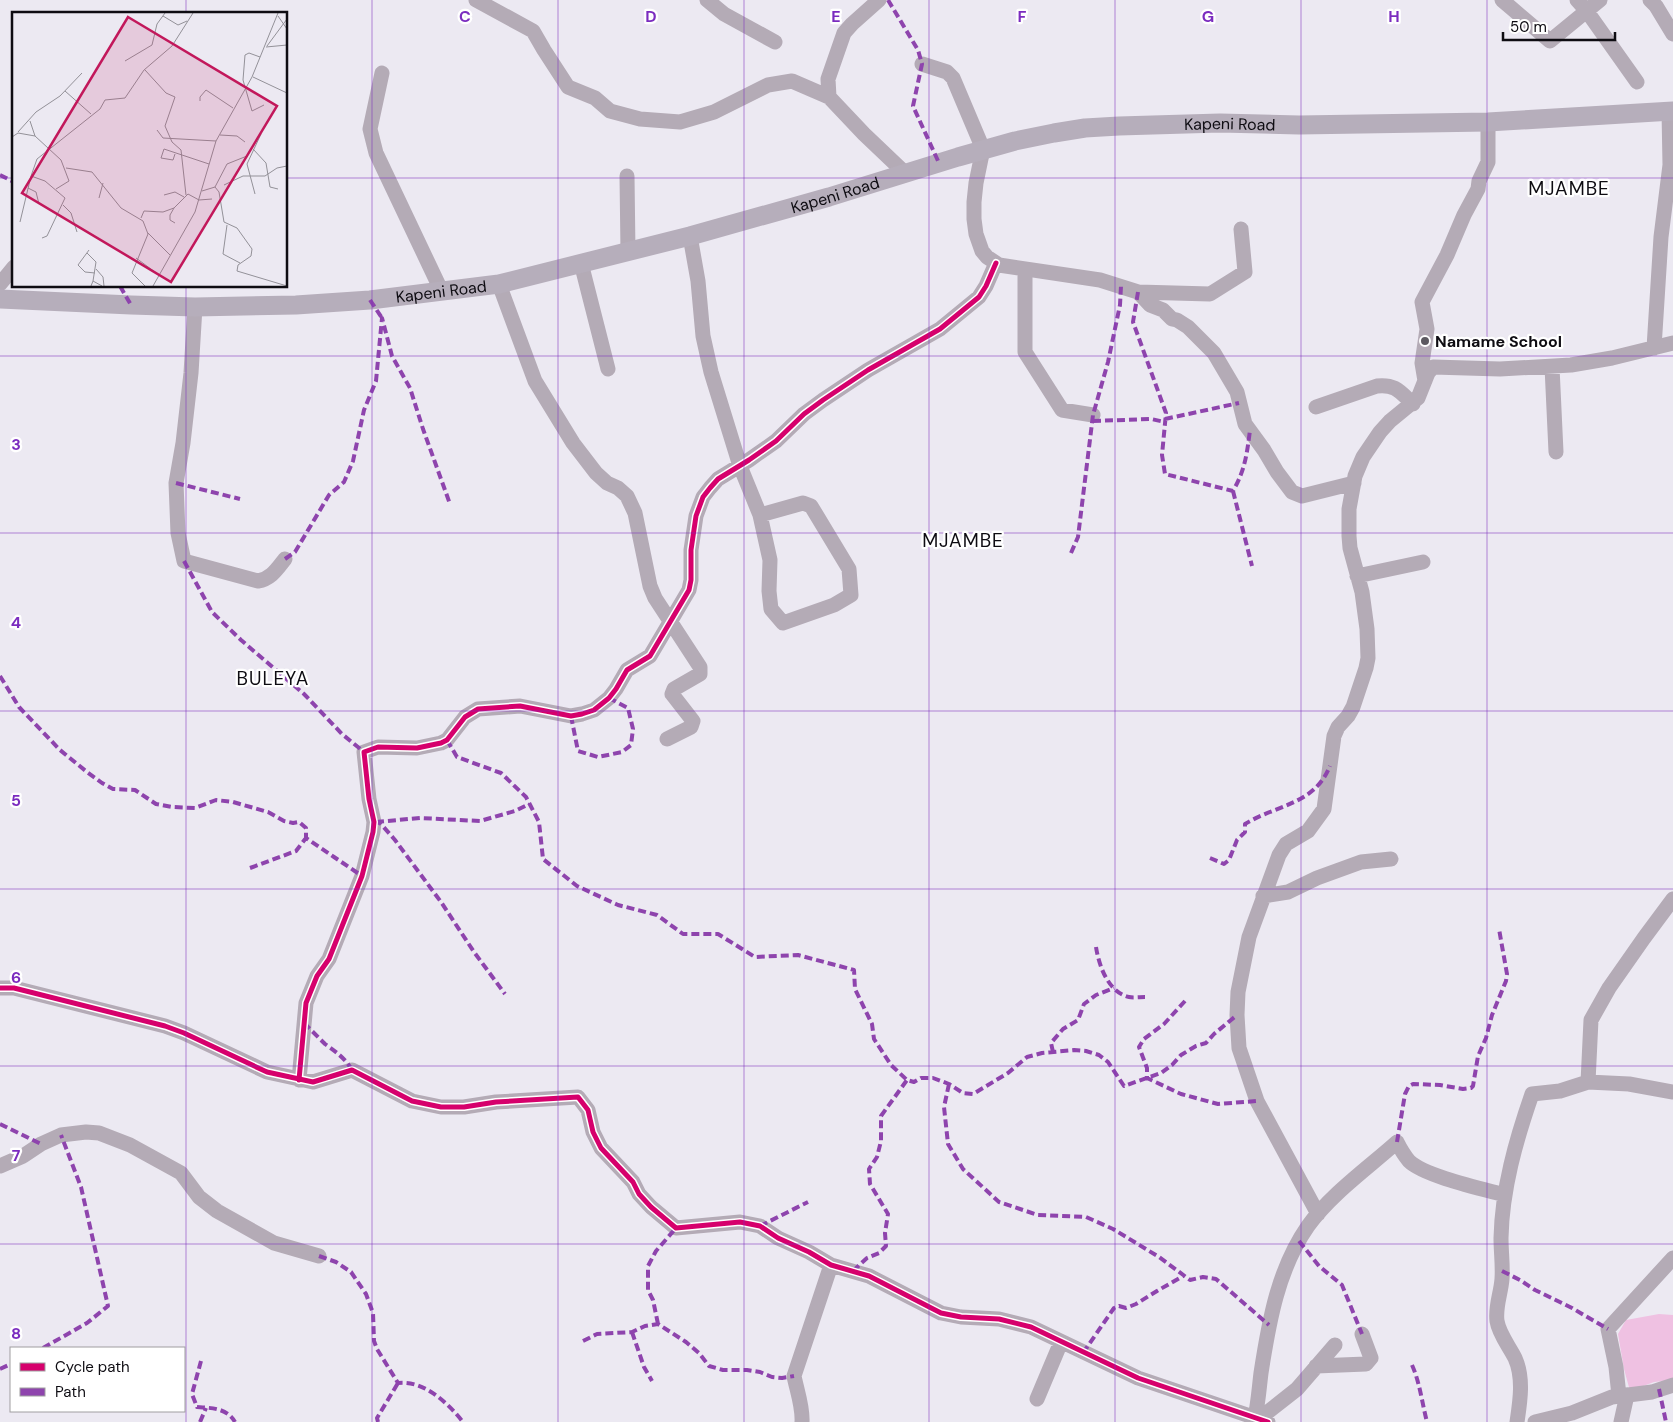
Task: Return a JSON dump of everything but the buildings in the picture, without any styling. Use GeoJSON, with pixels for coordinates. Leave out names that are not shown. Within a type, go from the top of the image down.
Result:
{"type":"FeatureCollection","features":[{"type":"Feature","properties":{"kind":"main road","name":"Kapeni Road"},"geometry":{"type":"LineString","coordinates":[[0,299],[195,307],[296,305],[370,300],[499,284],[690,236],[983,150],[1054,133],[1119,126],[1220,123],[1299,125],[1488,122],[1671,111]]}},
{"type":"Feature","properties":{"kind":"street"},"geometry":{"type":"LineString","coordinates":[[476,0],[534,31],[568,87],[595,98],[610,111],[640,120],[680,122],[714,112],[768,85],[792,80],[829,97],[906,174]]}},
{"type":"Feature","properties":{"kind":"street"},"geometry":{"type":"LineString","coordinates":[[707,0],[724,14],[775,42]]}},
{"type":"Feature","properties":{"kind":"street"},"geometry":{"type":"LineString","coordinates":[[829,97],[828,79],[844,33],[879,0]]}},
{"type":"Feature","properties":{"kind":"street"},"geometry":{"type":"LineString","coordinates":[[1502,0],[1550,41],[1582,5],[1600,0]]}},
{"type":"Feature","properties":{"kind":"street"},"geometry":{"type":"LineString","coordinates":[[1657,2],[1673,34]]}},
{"type":"Feature","properties":{"kind":"street"},"geometry":{"type":"LineString","coordinates":[[1582,5],[1637,82]]}},
{"type":"Feature","properties":{"kind":"street"},"geometry":{"type":"LineString","coordinates":[[922,64],[947,72],[954,78],[983,150],[976,183],[974,219],[979,244],[987,257],[996,264],[1025,270],[1075,275],[1100,280],[1138,292],[1210,294],[1245,272],[1241,229]]}},
{"type":"Feature","properties":{"kind":"street"},"geometry":{"type":"LineString","coordinates":[[382,74],[370,130],[376,153],[441,290]]}},
{"type":"Feature","properties":{"kind":"street"},"geometry":{"type":"LineString","coordinates":[[1654,348],[1662,237],[1670,165],[1671,111]]}},
{"type":"Feature","properties":{"kind":"street"},"geometry":{"type":"LineString","coordinates":[[1425,381],[1422,363],[1428,329],[1422,302],[1448,255],[1488,162],[1488,122]]}},
{"type":"Feature","properties":{"kind":"street"},"geometry":{"type":"LineString","coordinates":[[627,176],[628,252]]}},
{"type":"Feature","properties":{"kind":"street"},"geometry":{"type":"LineString","coordinates":[[690,236],[698,281],[702,336],[740,466],[760,514],[770,560],[769,591],[771,609],[782,623],[834,605],[851,595],[849,570],[810,506],[804,503],[760,514]]}},
{"type":"Feature","properties":{"kind":"street"},"geometry":{"type":"LineString","coordinates":[[581,263],[608,370]]}},
{"type":"Feature","properties":{"kind":"street"},"geometry":{"type":"LineString","coordinates":[[299,1080],[306,1003],[317,976],[328,959],[362,876],[373,832],[374,822],[369,799],[364,752],[378,747],[417,748],[441,743],[446,740],[466,717],[478,709],[520,706],[571,716],[594,710],[609,698],[627,670],[650,656],[690,586],[691,550],[699,507],[703,497],[718,479],[776,441],[804,414],[843,386],[940,329],[979,297],[996,264]]}},
{"type":"Feature","properties":{"kind":"street"},"geometry":{"type":"LineString","coordinates":[[0,284],[12,269]]}},
{"type":"Feature","properties":{"kind":"street"},"geometry":{"type":"LineString","coordinates":[[1025,270],[1025,352],[1062,410],[1093,415]]}},
{"type":"Feature","properties":{"kind":"street"},"geometry":{"type":"LineString","coordinates":[[499,284],[535,381],[573,443],[596,473],[627,496],[635,513],[650,586],[655,598],[700,667],[700,674],[674,689],[672,694],[693,721],[691,727],[667,739]]}},
{"type":"Feature","properties":{"kind":"street"},"geometry":{"type":"LineString","coordinates":[[1138,292],[1150,305],[1163,310],[1172,319],[1188,327],[1214,352],[1237,392],[1245,424],[1292,492],[1302,496],[1354,483]]}},
{"type":"Feature","properties":{"kind":"street"},"geometry":{"type":"LineString","coordinates":[[195,307],[191,373],[183,444],[176,483],[178,533],[184,561],[258,582],[270,577],[285,559]]}},
{"type":"Feature","properties":{"kind":"street"},"geometry":{"type":"LineString","coordinates":[[1318,1214],[1257,1101],[1239,1048],[1238,992],[1249,937],[1279,855],[1284,846],[1308,832],[1324,809],[1334,736],[1338,727],[1353,707],[1368,658],[1366,614],[1350,548],[1349,536],[1349,509],[1354,483],[1363,457],[1390,421],[1413,404],[1422,391],[1430,368],[1437,366],[1461,369],[1552,367],[1587,362],[1673,343]]}},
{"type":"Feature","properties":{"kind":"street"},"geometry":{"type":"LineString","coordinates":[[1552,367],[1556,452]]}},
{"type":"Feature","properties":{"kind":"street"},"geometry":{"type":"LineString","coordinates":[[1316,407],[1385,385],[1396,388],[1413,404]]}},
{"type":"Feature","properties":{"kind":"street"},"geometry":{"type":"LineString","coordinates":[[1358,576],[1423,562]]}},
{"type":"Feature","properties":{"kind":"street"},"geometry":{"type":"LineString","coordinates":[[1263,896],[1288,892],[1317,878],[1361,862],[1391,859]]}},
{"type":"Feature","properties":{"kind":"street"},"geometry":{"type":"LineString","coordinates":[[1588,1082],[1591,1020],[1609,988],[1673,899]]}},
{"type":"Feature","properties":{"kind":"street"},"geometry":{"type":"LineString","coordinates":[[0,988],[14,988],[165,1026],[184,1032],[266,1072],[299,1080],[320,1081],[352,1070],[412,1101],[441,1107],[464,1107],[496,1102],[578,1097],[588,1110],[593,1132],[602,1148],[632,1182],[638,1194],[676,1228],[740,1222],[760,1226],[778,1238],[809,1252],[831,1265],[869,1276],[941,1313],[1016,1322],[1031,1327],[1138,1378],[1259,1420]]}},
{"type":"Feature","properties":{"kind":"street"},"geometry":{"type":"LineString","coordinates":[[1517,1422],[1520,1382],[1517,1364],[1502,1335],[1497,1320],[1502,1278],[1501,1237],[1505,1194],[1516,1143],[1532,1094],[1560,1091],[1588,1082],[1629,1084],[1673,1092]]}},
{"type":"Feature","properties":{"kind":"street"},"geometry":{"type":"LineString","coordinates":[[0,1166],[22,1156],[40,1144],[62,1135],[86,1132],[99,1133],[130,1144],[181,1173],[199,1197],[217,1211],[274,1242],[319,1256]]}},
{"type":"Feature","properties":{"kind":"street"},"geometry":{"type":"LineString","coordinates":[[1259,1420],[1269,1325],[1280,1283],[1293,1250],[1308,1226],[1333,1198],[1397,1142],[1403,1154],[1411,1163],[1478,1188],[1505,1194]]}},
{"type":"Feature","properties":{"kind":"street"},"geometry":{"type":"LineString","coordinates":[[1621,1422],[1623,1396],[1608,1329],[1673,1258]]}},
{"type":"Feature","properties":{"kind":"street"},"geometry":{"type":"LineString","coordinates":[[802,1422],[802,1413],[794,1376],[831,1265]]}},
{"type":"Feature","properties":{"kind":"street"},"geometry":{"type":"LineString","coordinates":[[1316,1366],[1366,1364],[1372,1358],[1362,1334]]}},
{"type":"Feature","properties":{"kind":"street"},"geometry":{"type":"LineString","coordinates":[[1037,1399],[1061,1342]]}},
{"type":"Feature","properties":{"kind":"street"},"geometry":{"type":"LineString","coordinates":[[1259,1420],[1297,1389],[1335,1345]]}},
{"type":"Feature","properties":{"kind":"street"},"geometry":{"type":"LineString","coordinates":[[1534,1422],[1572,1413],[1612,1397],[1652,1392],[1673,1385]]}},
{"type":"Feature","properties":{"kind":"shaded area"},"geometry":{"type":"Polygon","coordinates":[[[1659,1314],[1673,1315],[1673,1380],[1654,1382],[1630,1391],[1618,1334],[1626,1320],[1659,1314]]]}},
{"type":"Feature","properties":{"kind":"marked path"},"geometry":{"type":"LineString","coordinates":[[888,0],[918,50],[922,64],[913,106],[939,163]]}},
{"type":"Feature","properties":{"kind":"marked path"},"geometry":{"type":"LineString","coordinates":[[0,175],[12,181]]}},
{"type":"Feature","properties":{"kind":"marked path"},"geometry":{"type":"LineString","coordinates":[[1071,553],[1078,537],[1093,415],[1108,362],[1120,305],[1121,286]]}},
{"type":"Feature","properties":{"kind":"marked path"},"geometry":{"type":"LineString","coordinates":[[121,288],[131,305]]}},
{"type":"Feature","properties":{"kind":"marked path"},"geometry":{"type":"LineString","coordinates":[[1138,292],[1133,322],[1166,413],[1162,455],[1165,474],[1233,491],[1245,462],[1250,430]]}},
{"type":"Feature","properties":{"kind":"marked path"},"geometry":{"type":"LineString","coordinates":[[370,300],[382,318]]}},
{"type":"Feature","properties":{"kind":"marked path"},"geometry":{"type":"LineString","coordinates":[[285,559],[295,552],[329,495],[344,482],[353,461],[364,410],[376,381],[382,318],[392,356],[410,388],[450,504]]}},
{"type":"Feature","properties":{"kind":"marked path"},"geometry":{"type":"LineString","coordinates":[[1165,419],[1239,403]]}},
{"type":"Feature","properties":{"kind":"marked path"},"geometry":{"type":"LineString","coordinates":[[1093,421],[1151,419],[1165,422]]}},
{"type":"Feature","properties":{"kind":"marked path"},"geometry":{"type":"LineString","coordinates":[[176,483],[240,499]]}},
{"type":"Feature","properties":{"kind":"marked path"},"geometry":{"type":"LineString","coordinates":[[1233,491],[1252,566]]}},
{"type":"Feature","properties":{"kind":"marked path"},"geometry":{"type":"LineString","coordinates":[[184,561],[212,612],[241,640],[304,694],[342,734],[364,752]]}},
{"type":"Feature","properties":{"kind":"marked path"},"geometry":{"type":"LineString","coordinates":[[0,676],[19,707],[60,750],[102,783],[113,789],[135,790],[156,804],[195,808],[216,800],[233,802],[268,812],[284,821],[299,822],[306,828],[306,838],[362,876]]}},
{"type":"Feature","properties":{"kind":"marked path"},"geometry":{"type":"LineString","coordinates":[[571,716],[578,751],[598,757],[622,752],[631,745],[633,729],[628,708],[609,698]]}},
{"type":"Feature","properties":{"kind":"marked path"},"geometry":{"type":"LineString","coordinates":[[447,740],[457,757],[501,773],[526,797],[539,822],[543,859],[577,886],[618,905],[657,915],[683,934],[718,934],[755,957],[798,955],[854,970],[855,989],[872,1024],[874,1039],[891,1065],[907,1080],[914,1082],[921,1078],[933,1078],[949,1084],[963,1093],[973,1094],[1008,1073],[1027,1057],[1042,1053],[1074,1050],[1099,1055],[1108,1062],[1124,1086],[1161,1073],[1181,1055],[1196,1046],[1206,1043],[1237,1015]]}},
{"type":"Feature","properties":{"kind":"marked path"},"geometry":{"type":"LineString","coordinates":[[1210,858],[1224,864],[1229,860],[1237,840],[1245,832],[1245,824],[1305,796],[1315,789],[1330,766]]}},
{"type":"Feature","properties":{"kind":"marked path"},"geometry":{"type":"LineString","coordinates":[[376,822],[420,818],[480,821],[515,811],[529,804]]}},
{"type":"Feature","properties":{"kind":"marked path"},"geometry":{"type":"LineString","coordinates":[[374,822],[380,823],[395,840],[505,994]]}},
{"type":"Feature","properties":{"kind":"marked path"},"geometry":{"type":"LineString","coordinates":[[250,868],[296,851],[306,838]]}},
{"type":"Feature","properties":{"kind":"marked path"},"geometry":{"type":"LineString","coordinates":[[1397,1142],[1405,1094],[1409,1086],[1413,1084],[1440,1085],[1463,1089],[1473,1086],[1478,1056],[1506,981],[1507,974],[1499,929]]}},
{"type":"Feature","properties":{"kind":"marked path"},"geometry":{"type":"LineString","coordinates":[[1096,947],[1102,970],[1115,990],[1129,997],[1145,997]]}},
{"type":"Feature","properties":{"kind":"marked path"},"geometry":{"type":"LineString","coordinates":[[1053,1052],[1051,1043],[1063,1029],[1078,1020],[1084,1004],[1096,995],[1114,988]]}},
{"type":"Feature","properties":{"kind":"marked path"},"geometry":{"type":"LineString","coordinates":[[1185,1001],[1164,1024],[1144,1039],[1139,1047],[1147,1068],[1147,1078],[1181,1094],[1218,1104],[1257,1101]]}},
{"type":"Feature","properties":{"kind":"marked path"},"geometry":{"type":"LineString","coordinates":[[304,1023],[337,1053],[352,1070]]}},
{"type":"Feature","properties":{"kind":"marked path"},"geometry":{"type":"LineString","coordinates":[[853,1271],[867,1258],[879,1253],[886,1246],[885,1233],[888,1214],[870,1184],[869,1169],[877,1157],[881,1141],[881,1116],[907,1080]]}},
{"type":"Feature","properties":{"kind":"marked path"},"geometry":{"type":"LineString","coordinates":[[949,1084],[944,1107],[948,1144],[963,1169],[999,1202],[1038,1215],[1086,1217],[1113,1229],[1159,1257],[1190,1280],[1203,1277],[1216,1279],[1269,1325]]}},
{"type":"Feature","properties":{"kind":"marked path"},"geometry":{"type":"LineString","coordinates":[[0,1124],[41,1144]]}},
{"type":"Feature","properties":{"kind":"marked path"},"geometry":{"type":"LineString","coordinates":[[45,1347],[87,1323],[108,1306],[81,1187],[61,1135]]}},
{"type":"Feature","properties":{"kind":"marked path"},"geometry":{"type":"LineString","coordinates":[[760,1226],[808,1202]]}},
{"type":"Feature","properties":{"kind":"marked path"},"geometry":{"type":"LineString","coordinates":[[658,1324],[653,1300],[648,1290],[648,1266],[656,1251],[676,1228]]}},
{"type":"Feature","properties":{"kind":"marked path"},"geometry":{"type":"LineString","coordinates":[[1299,1241],[1319,1266],[1342,1285],[1362,1334]]}},
{"type":"Feature","properties":{"kind":"marked path"},"geometry":{"type":"LineString","coordinates":[[319,1256],[336,1262],[351,1272],[366,1294],[373,1313],[374,1341],[398,1383],[417,1385],[435,1394],[463,1422]]}},
{"type":"Feature","properties":{"kind":"marked path"},"geometry":{"type":"LineString","coordinates":[[1502,1271],[1608,1329]]}},
{"type":"Feature","properties":{"kind":"marked path"},"geometry":{"type":"LineString","coordinates":[[1083,1353],[1114,1308],[1119,1306],[1126,1308],[1136,1304],[1183,1276]]}},
{"type":"Feature","properties":{"kind":"marked path"},"geometry":{"type":"LineString","coordinates":[[583,1341],[597,1334],[632,1332],[645,1326],[658,1324],[686,1342],[699,1353],[709,1366],[723,1370],[760,1372],[772,1377],[794,1376]]}},
{"type":"Feature","properties":{"kind":"marked path"},"geometry":{"type":"LineString","coordinates":[[632,1332],[644,1367],[652,1381]]}},
{"type":"Feature","properties":{"kind":"marked path"},"geometry":{"type":"LineString","coordinates":[[201,1361],[192,1394],[197,1407],[214,1408],[223,1411],[232,1417],[235,1422]]}},
{"type":"Feature","properties":{"kind":"marked path"},"geometry":{"type":"LineString","coordinates":[[0,1369],[10,1364]]}},
{"type":"Feature","properties":{"kind":"marked path"},"geometry":{"type":"LineString","coordinates":[[1412,1365],[1427,1422]]}},
{"type":"Feature","properties":{"kind":"marked path"},"geometry":{"type":"LineString","coordinates":[[378,1422],[377,1418],[398,1383]]}},
{"type":"Feature","properties":{"kind":"marked path"},"geometry":{"type":"LineString","coordinates":[[1659,1389],[1666,1422]]}},
{"type":"Feature","properties":{"kind":"marked path"},"geometry":{"type":"LineString","coordinates":[[200,1422],[206,1408]]}},
{"type":"Feature","properties":{"kind":"cycle path"},"geometry":{"type":"LineString","coordinates":[[299,1080],[306,1003],[317,976],[329,959],[362,876],[373,832],[374,822],[369,799],[364,752],[378,747],[417,748],[441,743],[447,740],[465,717],[478,709],[520,706],[571,716],[594,710],[609,698],[627,670],[650,656],[689,590],[691,550],[696,516],[703,497],[718,479],[776,441],[804,414],[823,400],[868,370],[940,329],[979,297],[996,263]]}},
{"type":"Feature","properties":{"kind":"cycle path"},"geometry":{"type":"LineString","coordinates":[[0,988],[14,988],[165,1026],[267,1072],[313,1082],[352,1070],[412,1101],[441,1107],[464,1107],[496,1102],[578,1097],[588,1110],[593,1132],[601,1148],[633,1182],[639,1194],[651,1207],[676,1228],[740,1222],[760,1226],[778,1238],[809,1252],[831,1265],[869,1276],[941,1313],[961,1317],[999,1319],[1031,1327],[1138,1378],[1268,1422]]}},
{"type":"Feature","properties":{"kind":"place","name":"Namame School"},"geometry":{"type":"Point","coordinates":[1425,341]}},
{"type":"Feature","properties":{"kind":"district","name":"MJAMBE"},"geometry":{"type":"Point","coordinates":[1569,188]}},
{"type":"Feature","properties":{"kind":"district","name":"MJAMBE"},"geometry":{"type":"Point","coordinates":[963,540]}},
{"type":"Feature","properties":{"kind":"district","name":"BULEYA"},"geometry":{"type":"Point","coordinates":[273,678]}}]}
